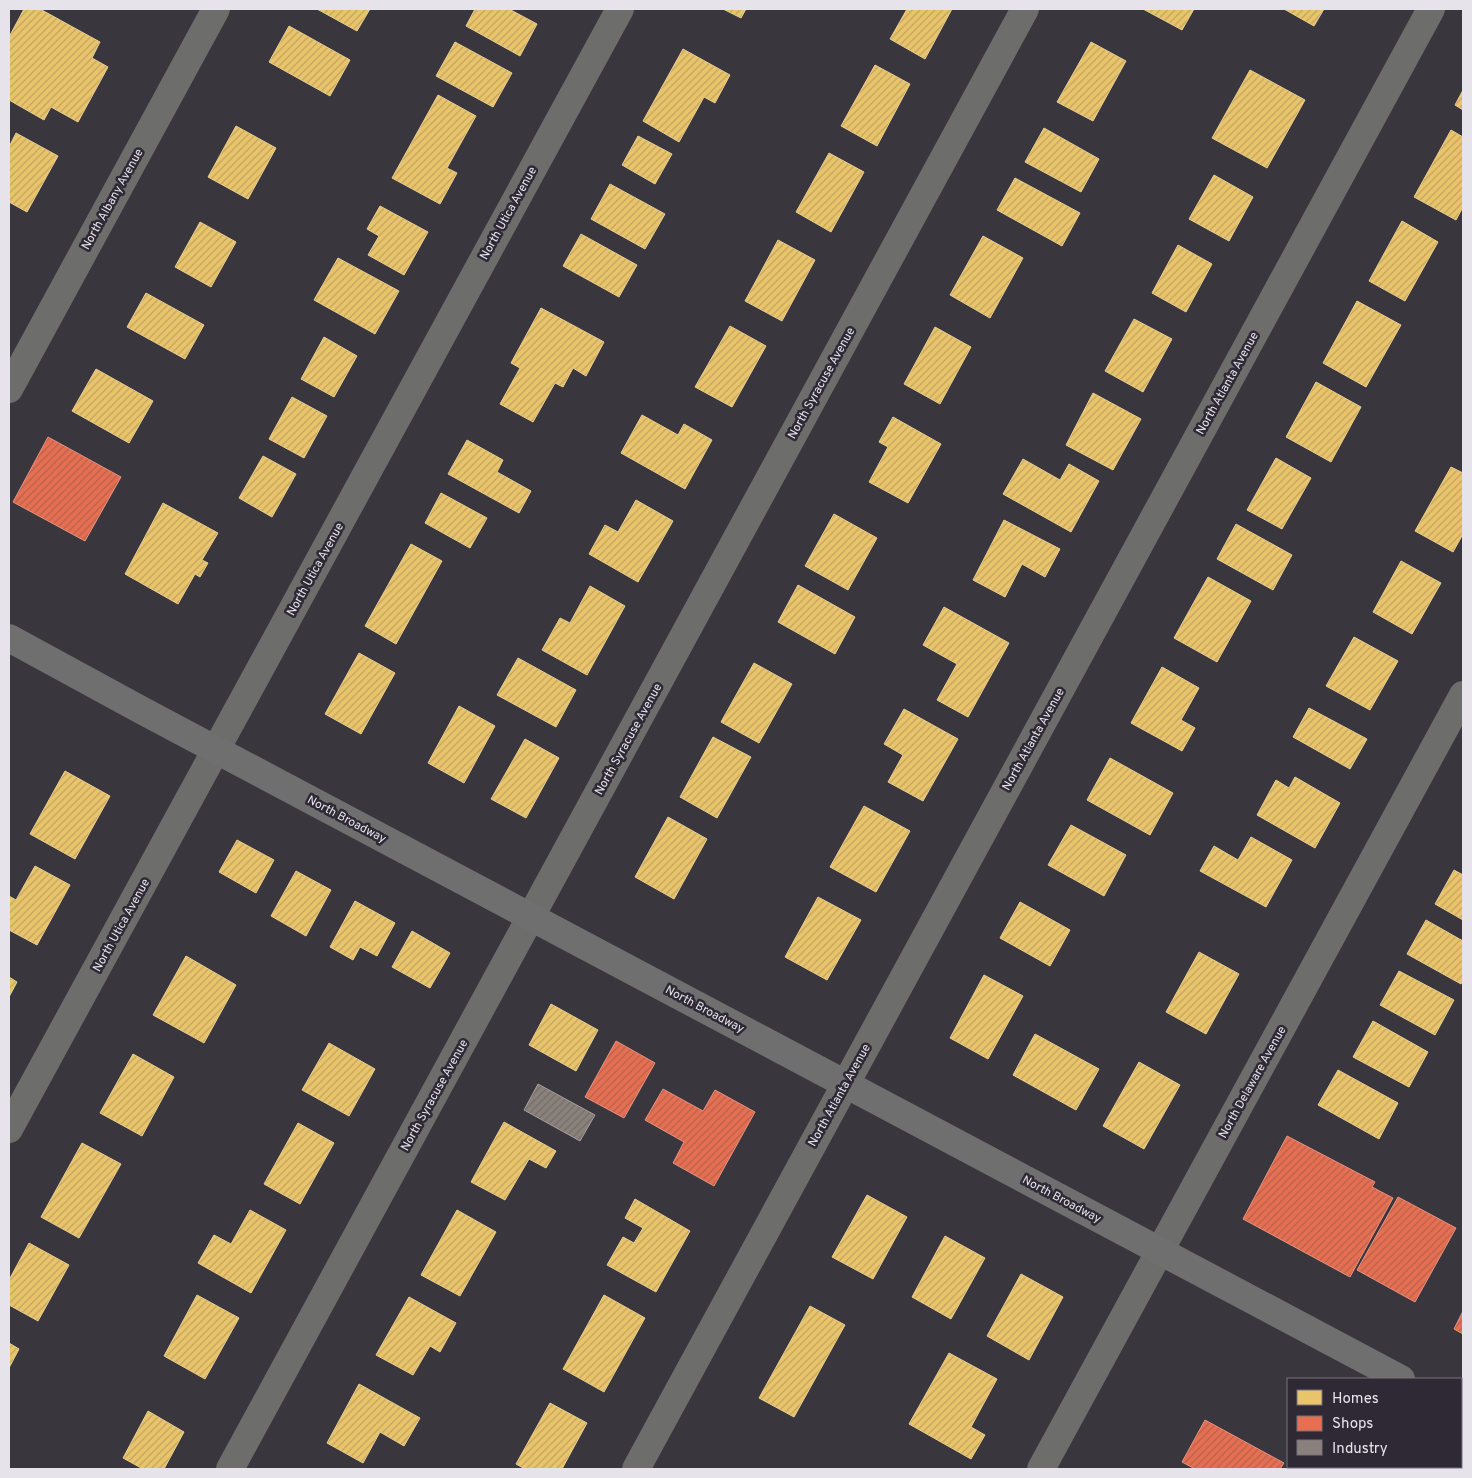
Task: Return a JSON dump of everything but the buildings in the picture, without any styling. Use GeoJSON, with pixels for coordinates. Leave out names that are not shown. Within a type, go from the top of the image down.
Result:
{"type":"FeatureCollection","features":[{"type":"Feature","properties":{"kind":"main road","name":"North Broadway"},"geometry":{"type":"LineString","coordinates":[[9,638],[1399,1378]]}},
{"type":"Feature","properties":{"kind":"street","name":"North Albany Avenue"},"geometry":{"type":"LineString","coordinates":[[9,389],[216,9]]}},
{"type":"Feature","properties":{"kind":"street","name":"North Utica Avenue"},"geometry":{"type":"LineString","coordinates":[[9,1129],[620,9]]}},
{"type":"Feature","properties":{"kind":"street","name":"North Syracuse Avenue"},"geometry":{"type":"LineString","coordinates":[[230,1469],[1025,9]]}},
{"type":"Feature","properties":{"kind":"street","name":"North Atlanta Avenue"},"geometry":{"type":"LineString","coordinates":[[636,1469],[1431,9]]}},
{"type":"Feature","properties":{"kind":"street","name":"North Delaware Avenue"},"geometry":{"type":"LineString","coordinates":[[1041,1469],[1463,695]]}}]}
